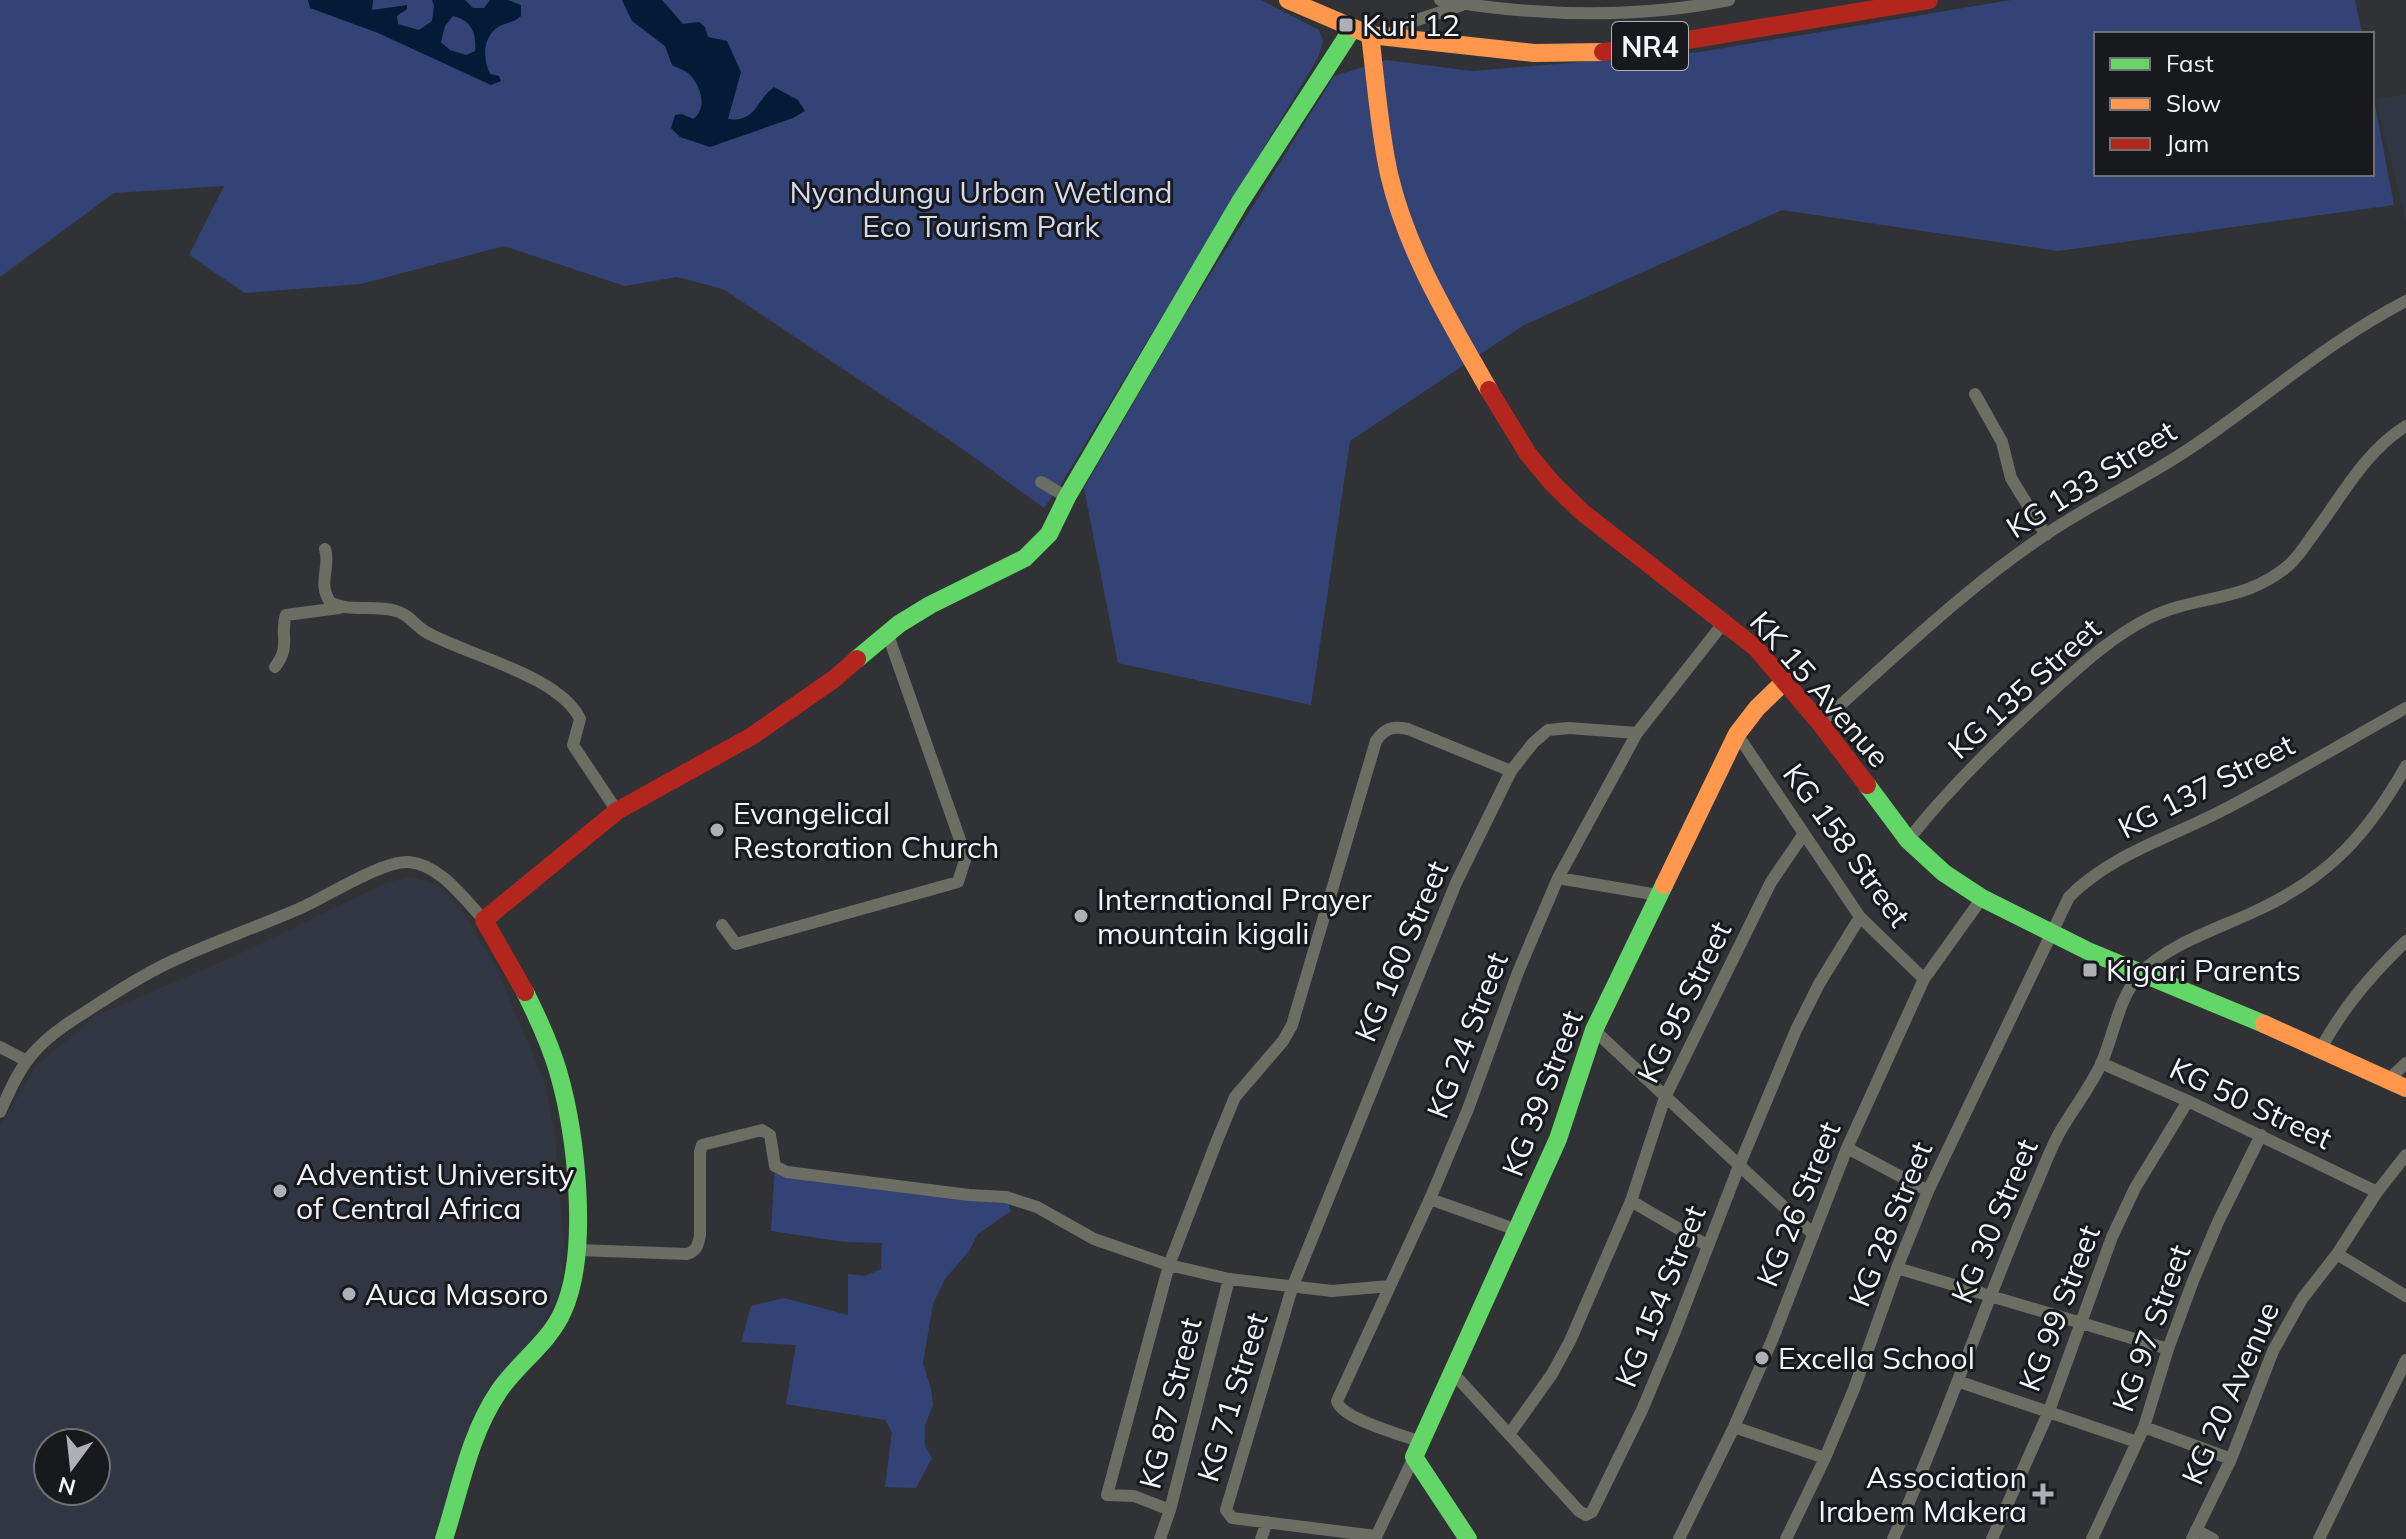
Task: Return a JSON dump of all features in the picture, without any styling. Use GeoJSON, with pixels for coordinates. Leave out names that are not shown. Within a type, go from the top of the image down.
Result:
{"type":"FeatureCollection","features":[{"type":"Feature","properties":{"kind":"main road","name":"NR4"},"geometry":{"type":"LineString","coordinates":[[1288,0],[1369,34],[1534,53],[1590,53],[1646,47],[1929,0]]}},
{"type":"Feature","properties":{"kind":"main road"},"geometry":{"type":"LineString","coordinates":[[444,1539],[478,1432],[491,1403],[502,1386],[549,1335],[562,1313],[578,1250],[573,1157],[564,1096],[529,999],[484,920],[617,811],[752,736],[834,679],[930,605],[1025,558],[1049,534],[1067,497],[1319,76],[1369,34]]}},
{"type":"Feature","properties":{"kind":"main road","name":"KK 15 Avenue"},"geometry":{"type":"LineString","coordinates":[[1369,34],[1389,174],[1410,241],[1445,312],[1528,454],[1582,512],[1756,648],[1820,723],[1908,840],[1944,873],[1982,898],[2051,933],[2398,1084]]}},
{"type":"Feature","properties":{"kind":"main road","name":"KG 39 Street"},"geometry":{"type":"LineString","coordinates":[[1418,1450],[1558,1139],[1594,1030],[1658,895],[1737,734],[1757,708],[1785,681]]}},
{"type":"Feature","properties":{"kind":"main road"},"geometry":{"type":"LineString","coordinates":[[1418,1450],[1468,1539]]}},
{"type":"Feature","properties":{"kind":"street"},"geometry":{"type":"LineString","coordinates":[[1440,0],[1563,14],[1612,13],[1729,0]]}},
{"type":"Feature","properties":{"kind":"street"},"geometry":{"type":"LineString","coordinates":[[1369,34],[1467,2]]}},
{"type":"Feature","properties":{"kind":"street","name":"KG 133 Street"},"geometry":{"type":"LineString","coordinates":[[1820,723],[1992,574],[2046,535],[2194,446],[2326,349],[2373,318],[2406,301]]}},
{"type":"Feature","properties":{"kind":"street"},"geometry":{"type":"LineString","coordinates":[[1975,394],[2002,442],[2011,478],[2046,535]]}},
{"type":"Feature","properties":{"kind":"street","name":"KG 135 Street"},"geometry":{"type":"LineString","coordinates":[[1908,840],[1948,793],[2021,719],[2111,641],[2161,614],[2263,585],[2292,563],[2364,462],[2406,426]]}},
{"type":"Feature","properties":{"kind":"street"},"geometry":{"type":"LineString","coordinates":[[1041,482],[1067,497]]}},
{"type":"Feature","properties":{"kind":"street"},"geometry":{"type":"LineString","coordinates":[[325,549],[328,555],[323,581],[326,596],[339,608]]}},
{"type":"Feature","properties":{"kind":"street"},"geometry":{"type":"LineString","coordinates":[[310,612],[326,596]]}},
{"type":"Feature","properties":{"kind":"street"},"geometry":{"type":"LineString","coordinates":[[275,667],[285,647],[280,614],[375,606],[400,612],[423,631],[501,664],[563,698],[580,719],[573,745],[617,811]]}},
{"type":"Feature","properties":{"kind":"street","name":"KG 24 Street"},"geometry":{"type":"LineString","coordinates":[[1418,1450],[1343,1412],[1337,1401],[1430,1199],[1558,878],[1637,733],[1725,621]]}},
{"type":"Feature","properties":{"kind":"street"},"geometry":{"type":"LineString","coordinates":[[722,925],[736,944],[958,882],[966,857],[888,635]]}},
{"type":"Feature","properties":{"kind":"street","name":"KG 137 Street"},"geometry":{"type":"LineString","coordinates":[[2051,933],[2069,897],[2087,879],[2223,810],[2406,708]]}},
{"type":"Feature","properties":{"kind":"street"},"geometry":{"type":"LineString","coordinates":[[1170,1510],[1134,1496],[1107,1495],[1169,1265],[1235,1097],[1283,1041],[1292,1025],[1372,755],[1383,731],[1394,727],[1408,729],[1511,771]]}},
{"type":"Feature","properties":{"kind":"street","name":"KG 160 Street"},"geometry":{"type":"LineString","coordinates":[[1292,1288],[1456,883],[1511,771],[1533,743],[1548,730],[1569,728],[1637,733]]}},
{"type":"Feature","properties":{"kind":"street","name":"KG 158 Street"},"geometry":{"type":"LineString","coordinates":[[1737,734],[1860,917],[1924,979]]}},
{"type":"Feature","properties":{"kind":"street"},"geometry":{"type":"LineString","coordinates":[[2140,974],[2194,938],[2306,885],[2334,863],[2361,832],[2406,766]]}},
{"type":"Feature","properties":{"kind":"street","name":"KG 95 Street"},"geometry":{"type":"LineString","coordinates":[[1510,1433],[1552,1374],[1570,1341],[1631,1201],[1665,1097],[1771,882],[1803,835]]}},
{"type":"Feature","properties":{"kind":"street"},"geometry":{"type":"LineString","coordinates":[[0,1112],[27,1061],[59,1029],[131,982],[183,956],[306,906],[398,862],[412,862],[439,874],[484,920]]}},
{"type":"Feature","properties":{"kind":"street"},"geometry":{"type":"LineString","coordinates":[[1558,878],[1658,895]]}},
{"type":"Feature","properties":{"kind":"street","name":"KG 26 Street"},"geometry":{"type":"LineString","coordinates":[[1679,1539],[1773,1338],[1847,1148],[1924,979],[1982,898]]}},
{"type":"Feature","properties":{"kind":"street","name":"KG 154 Street"},"geometry":{"type":"LineString","coordinates":[[1453,1373],[1579,1511],[1586,1515],[1592,1512],[1642,1410],[1796,1030],[1819,984],[1860,917]]}},
{"type":"Feature","properties":{"kind":"street","name":"KG 28 Street"},"geometry":{"type":"LineString","coordinates":[[1788,1538],[1854,1389],[1928,1191],[2051,933]]}},
{"type":"Feature","properties":{"kind":"street"},"geometry":{"type":"LineString","coordinates":[[2321,1048],[2341,1013],[2368,979],[2406,941]]}},
{"type":"Feature","properties":{"kind":"street","name":"KG 30 Street"},"geometry":{"type":"LineString","coordinates":[[1899,1536],[1960,1382],[1990,1296],[2059,1134],[2101,1063],[2126,997],[2140,974]]}},
{"type":"Feature","properties":{"kind":"street"},"geometry":{"type":"LineString","coordinates":[[1594,1030],[1812,1233]]}},
{"type":"Feature","properties":{"kind":"street"},"geometry":{"type":"LineString","coordinates":[[0,1047],[27,1061]]}},
{"type":"Feature","properties":{"kind":"street","name":"KG 50 Street"},"geometry":{"type":"LineString","coordinates":[[2101,1063],[2261,1135],[2377,1192]]}},
{"type":"Feature","properties":{"kind":"street"},"geometry":{"type":"LineString","coordinates":[[2398,1084],[2406,1063]]}},
{"type":"Feature","properties":{"kind":"street","name":"KG 99 Street"},"geometry":{"type":"LineString","coordinates":[[1992,1539],[2049,1411],[2112,1237],[2135,1188],[2188,1101]]}},
{"type":"Feature","properties":{"kind":"street"},"geometry":{"type":"LineString","coordinates":[[578,1250],[693,1252],[700,1235],[702,1145],[762,1130],[770,1135],[775,1166],[787,1172],[1006,1197],[1037,1207],[1094,1239],[1169,1265],[1229,1279],[1332,1291],[1390,1286]]}},
{"type":"Feature","properties":{"kind":"street","name":"KG 97 Street"},"geometry":{"type":"LineString","coordinates":[[2092,1539],[2144,1427],[2168,1349],[2218,1222],[2261,1135]]}},
{"type":"Feature","properties":{"kind":"street"},"geometry":{"type":"LineString","coordinates":[[1847,1148],[1928,1191]]}},
{"type":"Feature","properties":{"kind":"street","name":"KG 20 Avenue"},"geometry":{"type":"LineString","coordinates":[[2194,1534],[2231,1459],[2273,1351],[2302,1299],[2406,1155]]}},
{"type":"Feature","properties":{"kind":"street"},"geometry":{"type":"LineString","coordinates":[[1430,1199],[1517,1230]]}},
{"type":"Feature","properties":{"kind":"street"},"geometry":{"type":"LineString","coordinates":[[1631,1201],[1708,1246]]}},
{"type":"Feature","properties":{"kind":"street"},"geometry":{"type":"LineString","coordinates":[[2337,1254],[2406,1296]]}},
{"type":"Feature","properties":{"kind":"street"},"geometry":{"type":"LineString","coordinates":[[1897,1268],[2168,1349]]}},
{"type":"Feature","properties":{"kind":"street","name":"KG 87 Street"},"geometry":{"type":"LineString","coordinates":[[1160,1539],[1229,1279]]}},
{"type":"Feature","properties":{"kind":"street","name":"KG 71 Street"},"geometry":{"type":"LineString","coordinates":[[1292,1288],[1226,1510],[1232,1518],[1376,1538]]}},
{"type":"Feature","properties":{"kind":"street"},"geometry":{"type":"LineString","coordinates":[[2319,1539],[2406,1360]]}},
{"type":"Feature","properties":{"kind":"street"},"geometry":{"type":"LineString","coordinates":[[1960,1382],[2137,1442]]}},
{"type":"Feature","properties":{"kind":"street"},"geometry":{"type":"LineString","coordinates":[[1734,1427],[1825,1458]]}},
{"type":"Feature","properties":{"kind":"street"},"geometry":{"type":"LineString","coordinates":[[2144,1427],[2231,1459]]}},
{"type":"Feature","properties":{"kind":"street","name":"KG 39 Street"},"geometry":{"type":"LineString","coordinates":[[1376,1538],[1418,1450]]}},
{"type":"Feature","properties":{"kind":"street"},"geometry":{"type":"LineString","coordinates":[[1261,1539],[1267,1522]]}},
{"type":"Feature","properties":{"kind":"street"},"geometry":{"type":"LineString","coordinates":[[2194,1534],[2213,1539]]}},
{"type":"Feature","properties":{"kind":"shaded area"},"geometry":{"type":"Polygon","coordinates":[[[308,0],[373,0],[372,10],[407,5],[407,9],[397,16],[398,24],[419,30],[432,21],[432,0],[465,0],[473,8],[484,8],[490,0],[508,0],[521,5],[521,16],[498,27],[489,37],[485,49],[488,68],[490,74],[499,76],[501,81],[491,85],[378,33],[310,8],[308,0]],[[453,16],[445,26],[441,42],[450,50],[466,55],[475,51],[475,38],[472,28],[453,16]]]}},
{"type":"Feature","properties":{"kind":"shaded area"},"geometry":{"type":"Polygon","coordinates":[[[622,0],[662,0],[683,24],[699,22],[705,27],[708,37],[727,41],[741,72],[728,119],[744,118],[750,114],[774,87],[798,100],[805,111],[710,147],[680,137],[671,128],[675,115],[682,114],[693,119],[697,115],[701,104],[698,87],[689,74],[672,65],[665,46],[632,21],[622,0]]]}},
{"type":"Feature","properties":{"kind":"shaded area"},"geometry":{"type":"Polygon","coordinates":[[[2406,94],[2406,221],[2376,100],[2406,94]]]}},
{"type":"Feature","properties":{"kind":"shaded area","name":"Adventist University of Central Africa"},"geometry":{"type":"Polygon","coordinates":[[[411,876],[439,886],[466,915],[497,970],[545,1083],[555,1136],[564,1246],[561,1291],[531,1347],[491,1391],[435,1539],[0,1539],[0,1126],[35,1067],[95,1016],[235,956],[383,884],[411,876]]]}},
{"type":"Feature","properties":{"kind":"green space","name":"Nyandungu Urban Wetland Eco Tourism Park"},"geometry":{"type":"Polygon","coordinates":[[[0,0],[1261,0],[1319,30],[1323,41],[1318,58],[1044,508],[957,445],[723,289],[677,277],[625,286],[504,246],[361,284],[245,293],[189,255],[224,186],[114,193],[0,277],[0,0]]]}},
{"type":"Feature","properties":{"kind":"green space","name":"Nyandungu Urban Wetland Eco Tourism Park"},"geometry":{"type":"Polygon","coordinates":[[[2011,0],[2355,0],[2362,32],[2094,32],[2094,176],[2374,176],[2374,100],[2394,205],[2058,251],[1782,210],[1524,325],[1350,441],[1311,705],[1118,663],[1084,488],[1178,326],[1334,76],[1386,60],[1472,71],[1700,52],[2011,0]]]}},
{"type":"Feature","properties":{"kind":"green space"},"geometry":{"type":"Polygon","coordinates":[[[775,1166],[1006,1197],[1011,1211],[978,1234],[969,1251],[945,1279],[933,1304],[923,1363],[933,1405],[925,1425],[925,1446],[932,1458],[916,1488],[885,1487],[892,1432],[885,1420],[786,1404],[796,1345],[741,1342],[751,1306],[784,1298],[848,1315],[848,1274],[865,1276],[881,1269],[882,1243],[845,1242],[771,1231],[775,1166]]]}},
{"type":"Feature","properties":{"kind":"traffic: fast"},"geometry":{"type":"LineString","coordinates":[[857,659],[899,624],[930,605],[1025,558],[1049,534],[1067,497],[1240,202],[1352,29]]}},
{"type":"Feature","properties":{"kind":"traffic: fast"},"geometry":{"type":"LineString","coordinates":[[1867,785],[1908,840],[1944,873],[1982,898],[2088,951],[2264,1024]]}},
{"type":"Feature","properties":{"kind":"traffic: fast"},"geometry":{"type":"LineString","coordinates":[[1468,1539],[1414,1457],[1558,1139],[1594,1030],[1664,885]]}},
{"type":"Feature","properties":{"kind":"traffic: fast"},"geometry":{"type":"LineString","coordinates":[[444,1539],[480,1426],[499,1391],[557,1322],[571,1286],[576,1257],[577,1192],[570,1126],[558,1071],[525,992]]}},
{"type":"Feature","properties":{"kind":"traffic: slow"},"geometry":{"type":"LineString","coordinates":[[1288,0],[1370,35],[1534,53],[1603,52]]}},
{"type":"Feature","properties":{"kind":"traffic: slow"},"geometry":{"type":"LineString","coordinates":[[1370,35],[1383,140],[1397,203],[1431,285],[1489,390]]}},
{"type":"Feature","properties":{"kind":"traffic: slow"},"geometry":{"type":"LineString","coordinates":[[1664,885],[1737,734],[1757,708],[1785,681]]}},
{"type":"Feature","properties":{"kind":"traffic: slow"},"geometry":{"type":"LineString","coordinates":[[2264,1024],[2406,1088]]}},
{"type":"Feature","properties":{"kind":"traffic: jam"},"geometry":{"type":"LineString","coordinates":[[1603,52],[1929,0]]}},
{"type":"Feature","properties":{"kind":"traffic: jam"},"geometry":{"type":"LineString","coordinates":[[1489,390],[1528,454],[1553,484],[1582,512],[1756,648],[1820,723],[1867,785]]}},
{"type":"Feature","properties":{"kind":"traffic: jam"},"geometry":{"type":"LineString","coordinates":[[525,992],[484,920],[617,811],[752,736],[834,679],[857,659]]}},
{"type":"Feature","properties":{"kind":"place","name":"Kuri 12"},"geometry":{"type":"Point","coordinates":[1346,25]}},
{"type":"Feature","properties":{"kind":"place","name":"Evangelical Restoration Church"},"geometry":{"type":"Point","coordinates":[717,830]}},
{"type":"Feature","properties":{"kind":"place","name":"International Prayer mountain kigali"},"geometry":{"type":"Point","coordinates":[1081,916]}},
{"type":"Feature","properties":{"kind":"place","name":"Kigari Parents"},"geometry":{"type":"Point","coordinates":[2090,970]}},
{"type":"Feature","properties":{"kind":"place","name":"Adventist University of Central Africa"},"geometry":{"type":"Point","coordinates":[280,1191]}},
{"type":"Feature","properties":{"kind":"place","name":"Auca Masoro"},"geometry":{"type":"Point","coordinates":[349,1294]}},
{"type":"Feature","properties":{"kind":"place","name":"Excella School"},"geometry":{"type":"Point","coordinates":[1762,1358]}},
{"type":"Feature","properties":{"kind":"place","name":"Association Irabem Makera"},"geometry":{"type":"Point","coordinates":[2043,1494]}}]}
